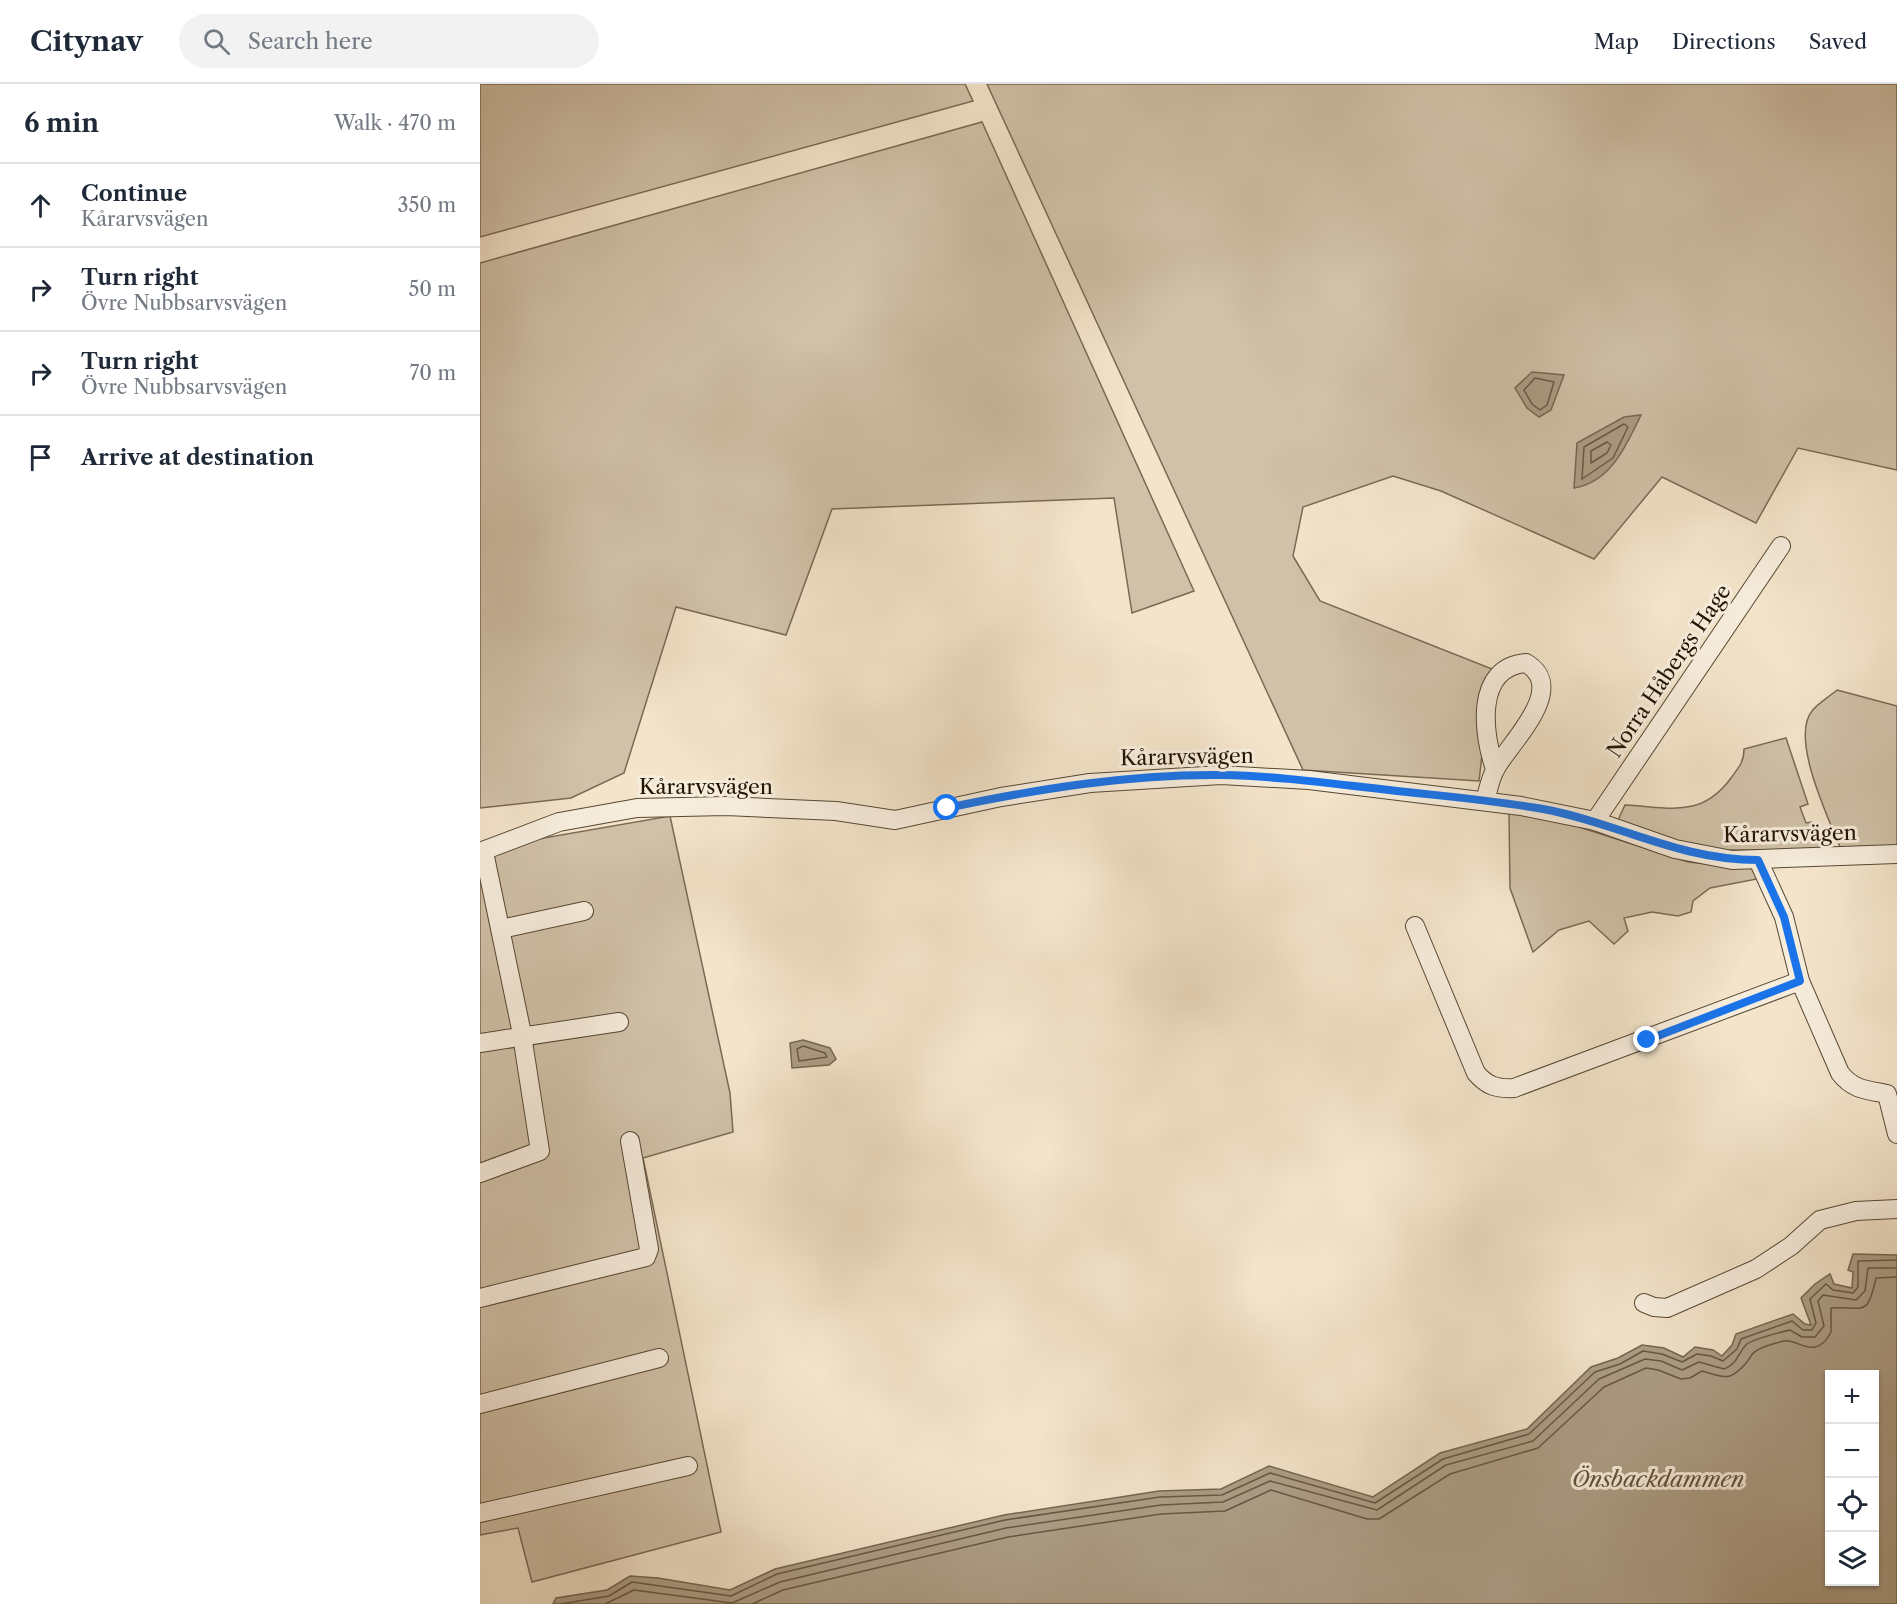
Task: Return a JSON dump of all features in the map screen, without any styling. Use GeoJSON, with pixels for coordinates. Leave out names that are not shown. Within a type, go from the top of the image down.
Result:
{"type":"FeatureCollection","features":[{"type":"Feature","properties":{"kind":"street","name":"Norra Håbergs Hage"},"geometry":{"type":"LineString","coordinates":[[1595,821],[1781,546]]}},
{"type":"Feature","properties":{"kind":"street"},"geometry":{"type":"LineString","coordinates":[[1485,801],[1495,769],[1528,727],[1536,706],[1539,685],[1537,673],[1526,663],[1515,664],[1504,670],[1487,699],[1485,729],[1495,769]]}},
{"type":"Feature","properties":{"kind":"street","name":"Kårarvsvägen"},"geometry":{"type":"LineString","coordinates":[[482,852],[559,822],[637,808],[726,806],[836,810],[895,820],[1001,797],[1090,783],[1209,776],[1309,780],[1485,801],[1595,821],[1674,849],[1712,858],[1758,860],[1897,854]]}},
{"type":"Feature","properties":{"kind":"street"},"geometry":{"type":"LineString","coordinates":[[480,1173],[540,1151],[522,1036],[501,929],[482,852]]}},
{"type":"Feature","properties":{"kind":"street"},"geometry":{"type":"LineString","coordinates":[[1758,860],[1784,917],[1800,981],[1840,1073],[1848,1083],[1861,1090],[1887,1094],[1897,1134]]}},
{"type":"Feature","properties":{"kind":"street"},"geometry":{"type":"LineString","coordinates":[[501,929],[584,911]]}},
{"type":"Feature","properties":{"kind":"street"},"geometry":{"type":"LineString","coordinates":[[1415,926],[1476,1073],[1484,1082],[1502,1089],[1514,1088],[1800,981]]}},
{"type":"Feature","properties":{"kind":"street"},"geometry":{"type":"LineString","coordinates":[[480,1043],[619,1022]]}},
{"type":"Feature","properties":{"kind":"street"},"geometry":{"type":"LineString","coordinates":[[480,1298],[646,1257],[649,1249],[630,1142]]}},
{"type":"Feature","properties":{"kind":"street"},"geometry":{"type":"LineString","coordinates":[[1644,1303],[1667,1308],[1739,1278],[1791,1246],[1820,1220],[1856,1211],[1897,1209]]}},
{"type":"Feature","properties":{"kind":"street"},"geometry":{"type":"LineString","coordinates":[[480,1404],[659,1358]]}},
{"type":"Feature","properties":{"kind":"street"},"geometry":{"type":"LineString","coordinates":[[480,1513],[688,1466]]}},
{"type":"Feature","properties":{"kind":"shaded area"},"geometry":{"type":"Polygon","coordinates":[[[480,84],[965,84],[973,101],[480,237],[480,84]]]}},
{"type":"Feature","properties":{"kind":"shaded area"},"geometry":{"type":"Polygon","coordinates":[[[987,84],[1897,84],[1897,470],[1798,448],[1756,523],[1662,477],[1594,559],[1441,491],[1393,476],[1303,507],[1293,556],[1320,601],[1492,669],[1479,781],[1303,770],[987,84]]]}},
{"type":"Feature","properties":{"kind":"shaded area"},"geometry":{"type":"Polygon","coordinates":[[[982,122],[1194,591],[1132,613],[1114,498],[832,509],[786,635],[676,607],[624,773],[571,798],[480,808],[480,263],[982,122]]]}},
{"type":"Feature","properties":{"kind":"shaded area"},"geometry":{"type":"Polygon","coordinates":[[[1837,690],[1897,706],[1897,846],[1840,847],[1820,798],[1808,758],[1805,739],[1806,723],[1814,708],[1837,690]]]}},
{"type":"Feature","properties":{"kind":"shaded area"},"geometry":{"type":"Polygon","coordinates":[[[1786,738],[1808,804],[1800,807],[1806,823],[1812,822],[1821,838],[1819,850],[1702,850],[1618,820],[1625,805],[1684,808],[1708,800],[1720,791],[1736,771],[1742,761],[1744,749],[1786,738]]]}},
{"type":"Feature","properties":{"kind":"shaded area"},"geometry":{"type":"Polygon","coordinates":[[[1509,813],[1548,817],[1688,862],[1755,869],[1757,879],[1710,888],[1693,901],[1691,912],[1678,916],[1652,912],[1624,918],[1628,931],[1614,944],[1589,921],[1559,930],[1533,952],[1510,888],[1509,813]]]}},
{"type":"Feature","properties":{"kind":"shaded area"},"geometry":{"type":"Polygon","coordinates":[[[670,816],[730,1093],[733,1132],[643,1158],[721,1532],[532,1582],[518,1528],[480,1535],[480,849],[670,816]]]}},
{"type":"Feature","properties":{"kind":"water"},"geometry":{"type":"Polygon","coordinates":[[[1532,372],[1564,375],[1551,410],[1539,417],[1527,408],[1515,388],[1532,372]]]}},
{"type":"Feature","properties":{"kind":"water"},"geometry":{"type":"Polygon","coordinates":[[[1641,415],[1623,450],[1608,470],[1587,484],[1574,488],[1577,443],[1624,417],[1641,415]]]}},
{"type":"Feature","properties":{"kind":"water"},"geometry":{"type":"Polygon","coordinates":[[[803,1040],[830,1048],[836,1059],[829,1065],[792,1068],[790,1043],[803,1040]]]}},
{"type":"Feature","properties":{"kind":"water","name":"Önsbackdammen"},"geometry":{"type":"Polygon","coordinates":[[[1853,1254],[1897,1255],[1897,1604],[553,1604],[556,1598],[607,1590],[630,1576],[658,1578],[730,1590],[775,1569],[1004,1515],[1159,1491],[1221,1489],[1269,1466],[1373,1497],[1440,1453],[1527,1429],[1591,1367],[1618,1358],[1642,1345],[1664,1348],[1683,1357],[1695,1347],[1713,1350],[1722,1356],[1732,1345],[1736,1334],[1793,1314],[1805,1324],[1811,1325],[1801,1298],[1815,1284],[1830,1274],[1834,1284],[1852,1288],[1853,1272],[1848,1270],[1853,1254]]]}},
{"type":"Feature","properties":{"kind":"route"},"geometry":{"type":"LineString","coordinates":[[947,808],[1032,791],[1090,783],[1221,775],[1309,780],[1485,801],[1568,814],[1595,821],[1674,849],[1712,858],[1758,860],[1784,917],[1800,981],[1647,1040]]}}]}
